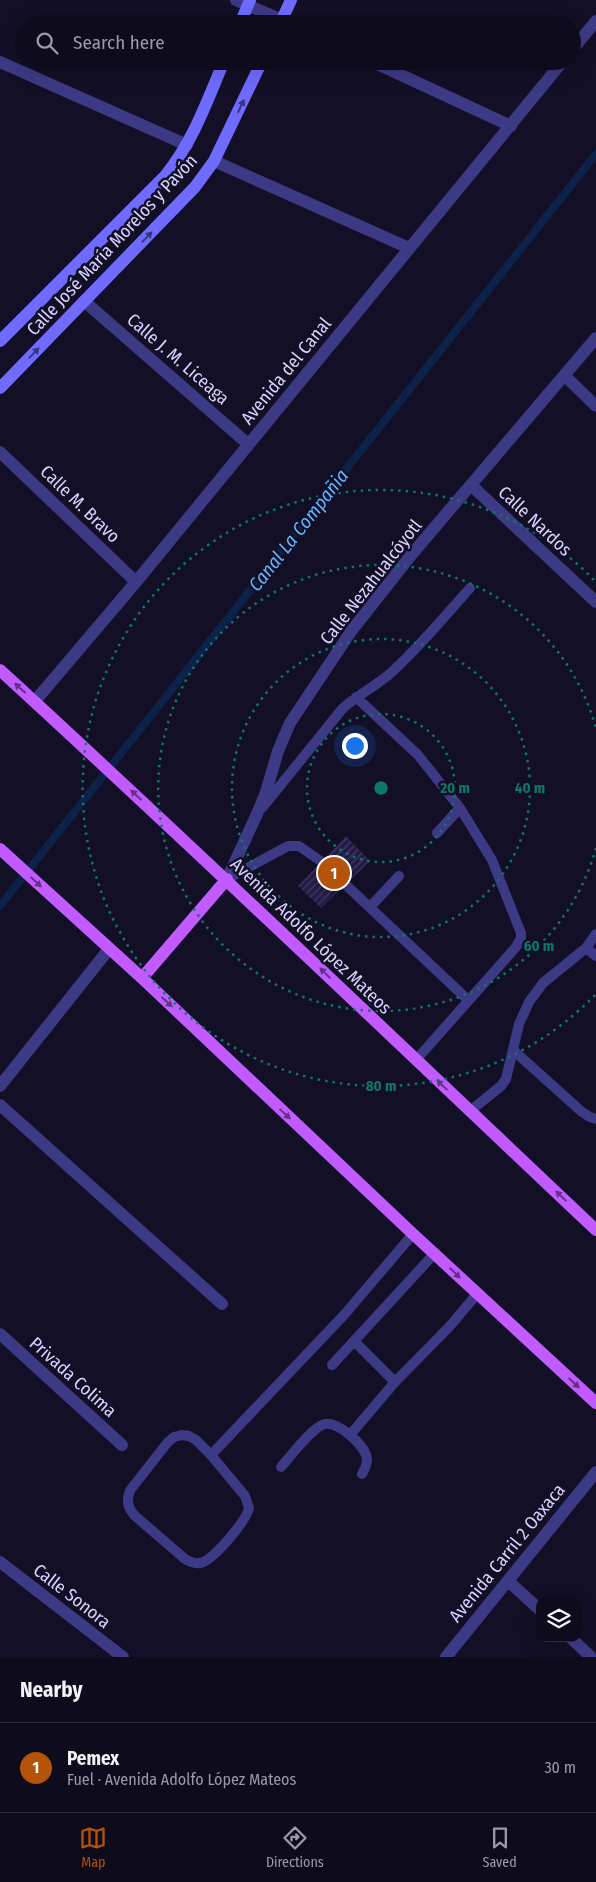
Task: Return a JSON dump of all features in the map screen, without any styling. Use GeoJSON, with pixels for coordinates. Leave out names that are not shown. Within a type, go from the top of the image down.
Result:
{"type":"FeatureCollection","features":[{"type":"Feature","properties":{"kind":"main road","name":"Avenida Adolfo López Mateos"},"geometry":{"type":"LineString","coordinates":[[0,670],[227,879],[596,1230]]}},
{"type":"Feature","properties":{"kind":"main road"},"geometry":{"type":"LineString","coordinates":[[0,849],[142,978],[596,1404]]}},
{"type":"Feature","properties":{"kind":"main road"},"geometry":{"type":"LineString","coordinates":[[142,978],[227,879]]}},
{"type":"Feature","properties":{"kind":"street"},"geometry":{"type":"LineString","coordinates":[[286,15],[290,0]]}},
{"type":"Feature","properties":{"kind":"street"},"geometry":{"type":"LineString","coordinates":[[242,15],[244,2],[270,15]]}},
{"type":"Feature","properties":{"kind":"street"},"geometry":{"type":"LineString","coordinates":[[581,39],[596,21]]}},
{"type":"Feature","properties":{"kind":"street"},"geometry":{"type":"LineString","coordinates":[[0,62],[15,69]]}},
{"type":"Feature","properties":{"kind":"street"},"geometry":{"type":"LineString","coordinates":[[18,70],[187,145]]}},
{"type":"Feature","properties":{"kind":"street","name":"Calle José María Morelos y Pavón"},"geometry":{"type":"LineString","coordinates":[[0,340],[178,161],[220,70]]}},
{"type":"Feature","properties":{"kind":"street","name":"Calle José María Morelos y Pavón"},"geometry":{"type":"LineString","coordinates":[[0,388],[195,187],[214,161],[258,70]]}},
{"type":"Feature","properties":{"kind":"street"},"geometry":{"type":"LineString","coordinates":[[390,70],[511,126]]}},
{"type":"Feature","properties":{"kind":"street","name":"Avenida del Canal"},"geometry":{"type":"LineString","coordinates":[[35,701],[136,582],[556,70]]}},
{"type":"Feature","properties":{"kind":"street"},"geometry":{"type":"LineString","coordinates":[[214,161],[409,248]]}},
{"type":"Feature","properties":{"kind":"street","name":"Calle J. M. Liceaga"},"geometry":{"type":"LineString","coordinates":[[84,301],[248,444]]}},
{"type":"Feature","properties":{"kind":"street","name":"Calle Nezahualcóyotl"},"geometry":{"type":"LineString","coordinates":[[227,879],[266,792],[278,751],[290,724],[352,630],[412,554],[472,486],[596,338]]}},
{"type":"Feature","properties":{"kind":"street"},"geometry":{"type":"LineString","coordinates":[[565,376],[596,406]]}},
{"type":"Feature","properties":{"kind":"street","name":"Calle M. Bravo"},"geometry":{"type":"LineString","coordinates":[[0,452],[136,582]]}},
{"type":"Feature","properties":{"kind":"street","name":"Calle Nardos"},"geometry":{"type":"LineString","coordinates":[[472,486],[596,602]]}},
{"type":"Feature","properties":{"kind":"street"},"geometry":{"type":"LineString","coordinates":[[0,1086],[108,949]]}},
{"type":"Feature","properties":{"kind":"street"},"geometry":{"type":"LineString","coordinates":[[0,1105],[222,1304]]}},
{"type":"Feature","properties":{"kind":"street","name":"Privada Colima"},"geometry":{"type":"LineString","coordinates":[[0,1334],[122,1445]]}},
{"type":"Feature","properties":{"kind":"street","name":"Avenida Carril 2 Oaxaca"},"geometry":{"type":"LineString","coordinates":[[446,1657],[596,1472]]}},
{"type":"Feature","properties":{"kind":"street","name":"Calle Sonora"},"geometry":{"type":"LineString","coordinates":[[0,1562],[123,1657]]}},
{"type":"Feature","properties":{"kind":"street"},"geometry":{"type":"LineString","coordinates":[[508,1581],[536,1606]]}},
{"type":"Feature","properties":{"kind":"street"},"geometry":{"type":"LineString","coordinates":[[575,1642],[591,1657]]}},
{"type":"Feature","properties":{"kind":"lane"},"geometry":{"type":"LineString","coordinates":[[257,814],[330,722],[356,697],[391,673],[470,588]]}},
{"type":"Feature","properties":{"kind":"lane"},"geometry":{"type":"LineString","coordinates":[[356,697],[418,755],[460,808],[492,860],[521,933],[521,938],[516,947],[416,1060]]}},
{"type":"Feature","properties":{"kind":"lane"},"geometry":{"type":"LineString","coordinates":[[437,833],[460,808]]}},
{"type":"Feature","properties":{"kind":"lane"},"geometry":{"type":"LineString","coordinates":[[227,879],[288,846],[299,846],[322,862]]}},
{"type":"Feature","properties":{"kind":"lane"},"geometry":{"type":"LineString","coordinates":[[370,907],[399,876]]}},
{"type":"Feature","properties":{"kind":"lane"},"geometry":{"type":"LineString","coordinates":[[346,885],[468,1000]]}},
{"type":"Feature","properties":{"kind":"lane"},"geometry":{"type":"LineString","coordinates":[[470,1111],[502,1086],[506,1079],[519,1024],[529,1002],[543,983],[586,948],[596,934]]}},
{"type":"Feature","properties":{"kind":"lane"},"geometry":{"type":"LineString","coordinates":[[586,948],[596,956]]}},
{"type":"Feature","properties":{"kind":"lane"},"geometry":{"type":"LineString","coordinates":[[513,1050],[582,1112],[596,1119]]}},
{"type":"Feature","properties":{"kind":"lane"},"geometry":{"type":"LineString","coordinates":[[211,1455],[344,1315],[413,1234]]}},
{"type":"Feature","properties":{"kind":"lane"},"geometry":{"type":"LineString","coordinates":[[332,1365],[435,1253]]}},
{"type":"Feature","properties":{"kind":"lane"},"geometry":{"type":"LineString","coordinates":[[350,1435],[395,1382],[450,1326],[477,1294]]}},
{"type":"Feature","properties":{"kind":"lane"},"geometry":{"type":"LineString","coordinates":[[354,1341],[395,1382]]}},
{"type":"Feature","properties":{"kind":"lane"},"geometry":{"type":"LineString","coordinates":[[281,1467],[320,1426],[331,1425],[350,1435],[365,1452],[367,1458],[362,1474]]}},
{"type":"Feature","properties":{"kind":"lane"},"geometry":{"type":"LineString","coordinates":[[189,1436],[211,1455],[245,1496],[249,1508],[244,1520],[212,1558],[199,1564],[192,1563],[134,1515],[129,1509],[128,1495],[174,1437],[189,1436]]}},
{"type":"Feature","properties":{"kind":"building"},"geometry":{"type":"Polygon","coordinates":[[[346,836],[370,861],[321,908],[298,886],[346,836]]]}},
{"type":"Feature","properties":{"kind":"waterway","name":"Canal La Compañia"},"geometry":{"type":"LineString","coordinates":[[0,906],[596,154]]}},
{"type":"Feature","properties":{"kind":"place","name":"Pemex"},"geometry":{"type":"Point","coordinates":[334,873]}}]}
